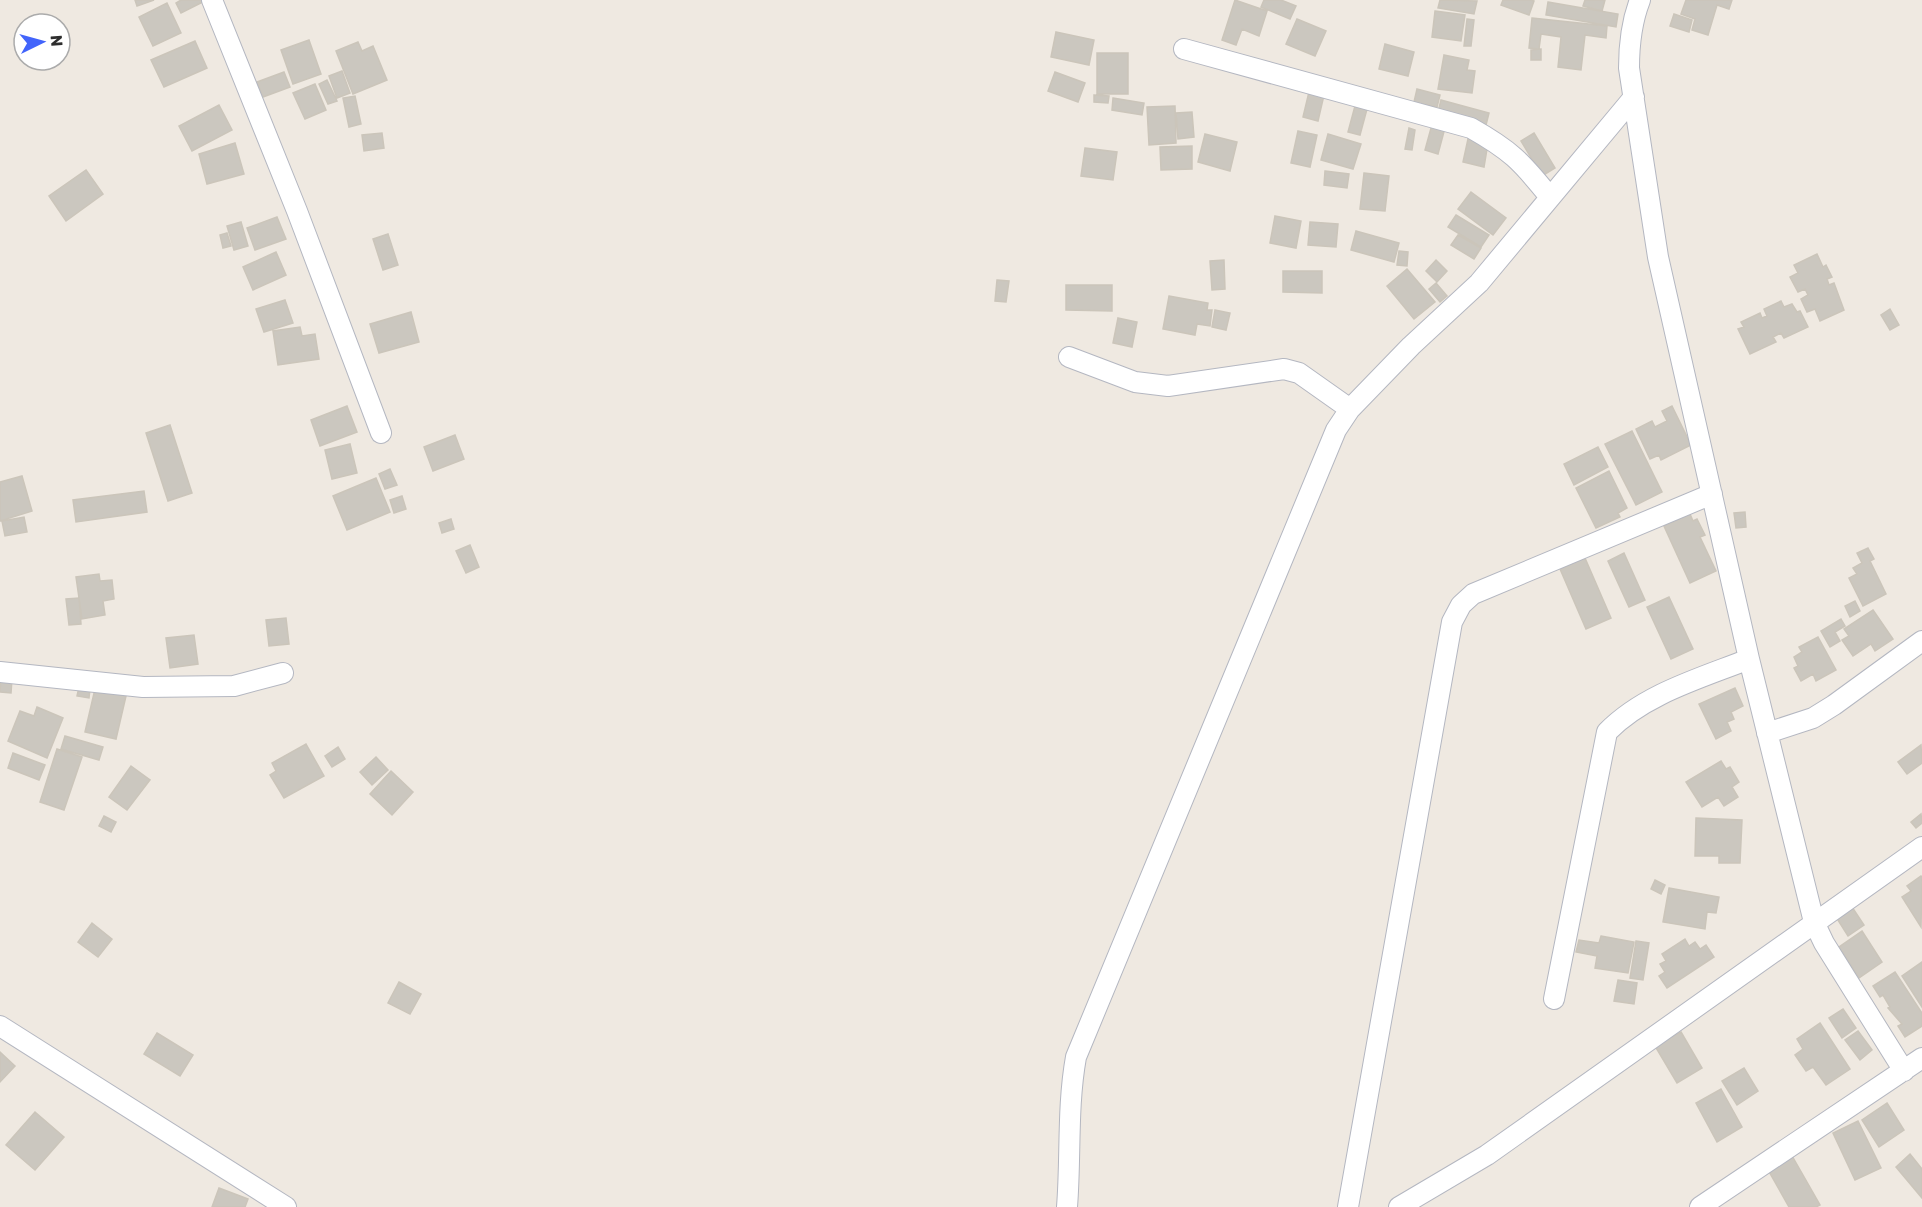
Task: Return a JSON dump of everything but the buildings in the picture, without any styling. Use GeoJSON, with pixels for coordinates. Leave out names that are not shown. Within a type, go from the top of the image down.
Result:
{"type":"FeatureCollection","features":[{"type":"Feature","properties":{"kind":"street"},"geometry":{"type":"LineString","coordinates":[[212,0],[381,433]]}},
{"type":"Feature","properties":{"kind":"street"},"geometry":{"type":"LineString","coordinates":[[1640,0],[1629,40],[1629,68],[1658,257],[1767,733],[1814,922],[1824,943],[1904,1071]]}},
{"type":"Feature","properties":{"kind":"street"},"geometry":{"type":"LineString","coordinates":[[1184,49],[1471,128],[1506,148],[1521,160],[1549,196]]}},
{"type":"Feature","properties":{"kind":"street"},"geometry":{"type":"LineString","coordinates":[[1067,1207],[1071,1157],[1070,1090],[1076,1057],[1336,430],[1350,409],[1411,346],[1479,284],[1549,196],[1634,97]]}},
{"type":"Feature","properties":{"kind":"street"},"geometry":{"type":"LineString","coordinates":[[1069,357],[1135,382],[1168,386],[1284,369],[1299,373],[1350,409]]}},
{"type":"Feature","properties":{"kind":"street"},"geometry":{"type":"LineString","coordinates":[[1348,1207],[1452,622],[1461,605],[1473,594],[1712,494]]}},
{"type":"Feature","properties":{"kind":"street"},"geometry":{"type":"LineString","coordinates":[[1767,733],[1812,718],[1834,705],[1922,641]]}},
{"type":"Feature","properties":{"kind":"street"},"geometry":{"type":"LineString","coordinates":[[1554,999],[1607,732],[1630,713],[1659,696],[1749,658]]}},
{"type":"Feature","properties":{"kind":"street"},"geometry":{"type":"LineString","coordinates":[[0,672],[142,687],[234,686],[283,673]]}},
{"type":"Feature","properties":{"kind":"street"},"geometry":{"type":"LineString","coordinates":[[1399,1207],[1487,1155],[1922,847]]}},
{"type":"Feature","properties":{"kind":"street"},"geometry":{"type":"LineString","coordinates":[[0,1026],[286,1207]]}},
{"type":"Feature","properties":{"kind":"street"},"geometry":{"type":"LineString","coordinates":[[1700,1207],[1922,1058]]}}]}
